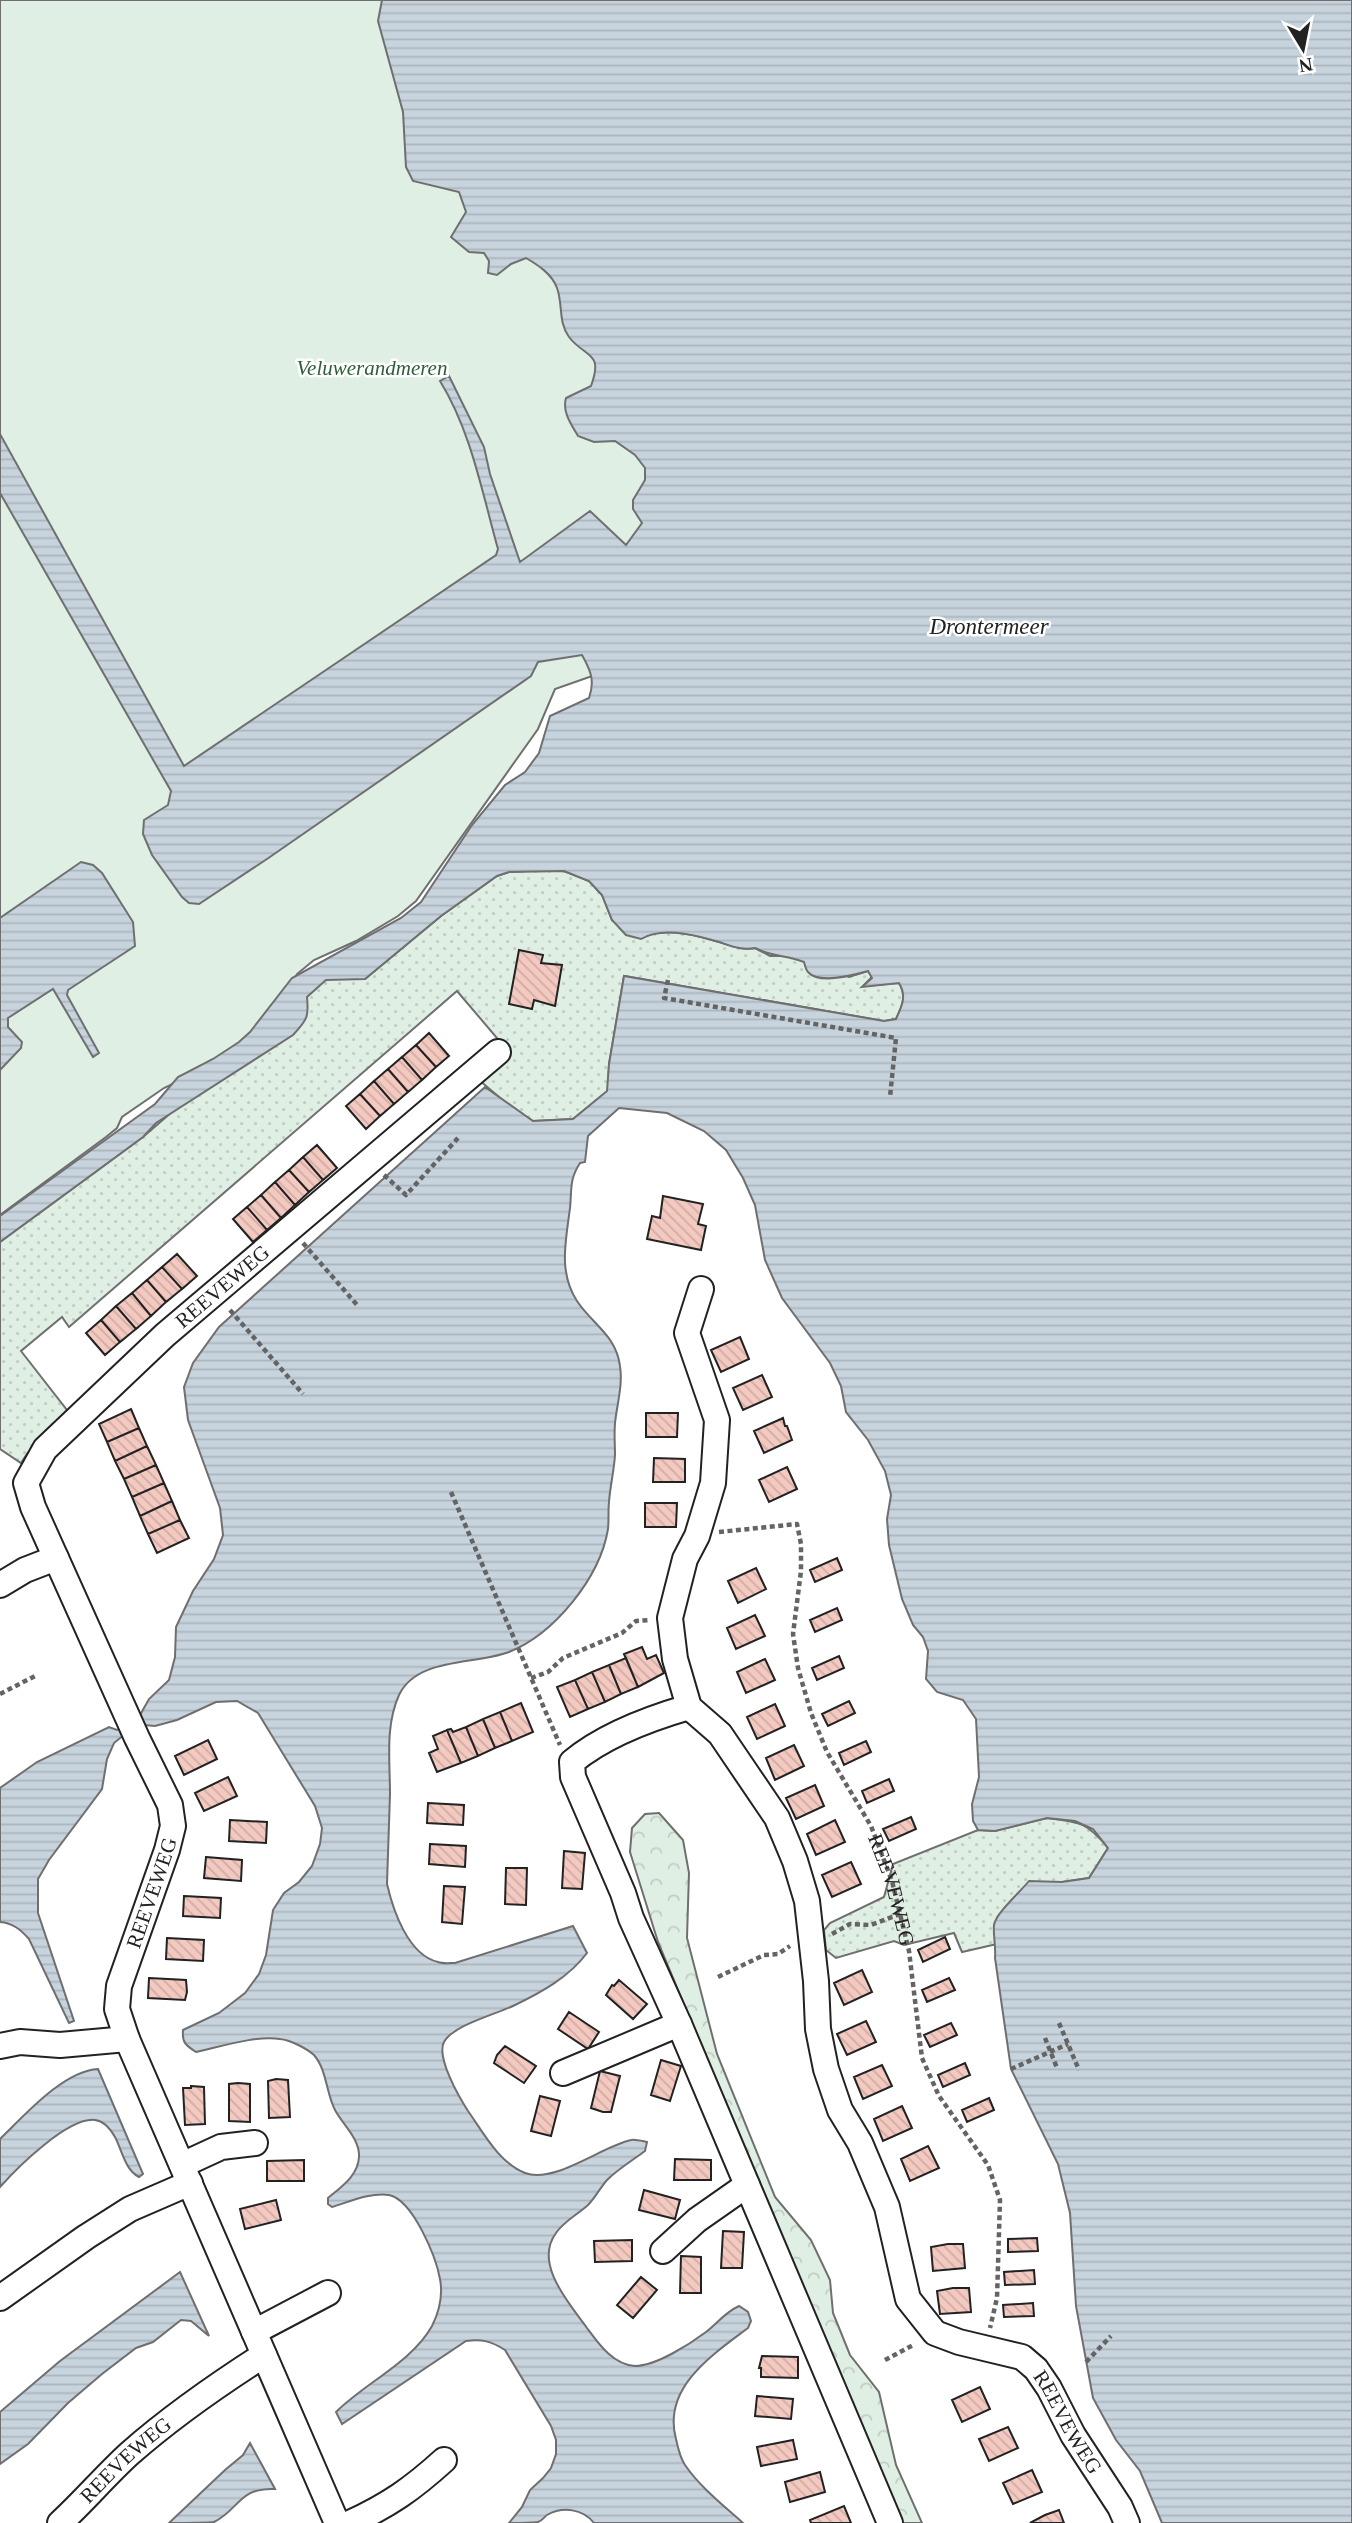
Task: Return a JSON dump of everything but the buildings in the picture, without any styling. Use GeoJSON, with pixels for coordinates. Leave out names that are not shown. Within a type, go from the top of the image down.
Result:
{"type":"FeatureCollection","features":[{"type":"Feature","properties":{"kind":"lane","name":"REEVEWEG"},"geometry":{"type":"LineString","coordinates":[[337,2523],[127,2039],[117,2009],[119,1986],[159,1878],[173,1826],[170,1805],[33,1507],[26,1483],[45,1449],[165,1335],[498,1052]]}},
{"type":"Feature","properties":{"kind":"lane"},"geometry":{"type":"LineString","coordinates":[[701,1289],[687,1333],[717,1420],[713,1483],[697,1536],[685,1559],[670,1618],[675,1659],[689,1707],[659,1716],[586,1750],[572,1762],[573,1777],[890,2523]]}},
{"type":"Feature","properties":{"kind":"lane"},"geometry":{"type":"LineString","coordinates":[[0,1585],[26,1570],[56,1558]]}},
{"type":"Feature","properties":{"kind":"lane","name":"REEVEWEG"},"geometry":{"type":"LineString","coordinates":[[689,1707],[720,1734],[776,1818],[795,1861],[807,1901],[816,1981],[818,2029],[826,2069],[840,2110],[860,2143],[887,2207],[908,2299],[936,2333],[984,2349],[1022,2357],[1036,2369],[1073,2434],[1120,2507],[1127,2523]]}},
{"type":"Feature","properties":{"kind":"lane"},"geometry":{"type":"LineString","coordinates":[[563,2073],[679,2024]]}},
{"type":"Feature","properties":{"kind":"lane"},"geometry":{"type":"LineString","coordinates":[[0,2046],[20,2042],[60,2045],[127,2039]]}},
{"type":"Feature","properties":{"kind":"lane"},"geometry":{"type":"LineString","coordinates":[[0,2298],[86,2237],[186,2174],[221,2147],[254,2143]]}},
{"type":"Feature","properties":{"kind":"lane"},"geometry":{"type":"LineString","coordinates":[[663,2251],[697,2220],[747,2185]]}},
{"type":"Feature","properties":{"kind":"lane","name":"REEVEWEG"},"geometry":{"type":"LineString","coordinates":[[60,2523],[88,2498],[128,2455],[206,2392],[259,2343],[328,2293]]}},
{"type":"Feature","properties":{"kind":"lane"},"geometry":{"type":"LineString","coordinates":[[350,2523],[384,2507],[413,2488],[444,2460]]}},
{"type":"Feature","properties":{"kind":"path"},"geometry":{"type":"LineString","coordinates":[[668,981],[664,998],[896,1038],[890,1097]]}},
{"type":"Feature","properties":{"kind":"path"},"geometry":{"type":"LineString","coordinates":[[369,1162],[406,1195],[458,1138]]}},
{"type":"Feature","properties":{"kind":"path"},"geometry":{"type":"LineString","coordinates":[[290,1229],[358,1306]]}},
{"type":"Feature","properties":{"kind":"path"},"geometry":{"type":"LineString","coordinates":[[215,1293],[303,1394]]}},
{"type":"Feature","properties":{"kind":"path"},"geometry":{"type":"LineString","coordinates":[[451,1492],[562,1752],[572,1762]]}},
{"type":"Feature","properties":{"kind":"path","name":"REEVEWEG"},"geometry":{"type":"LineString","coordinates":[[697,1536],[728,1530],[797,1524],[801,1544],[793,1634],[798,1668],[811,1713],[827,1752],[871,1826],[892,1881],[909,1951],[922,2058],[939,2096],[988,2165],[1000,2200],[997,2298],[984,2349]]}},
{"type":"Feature","properties":{"kind":"path"},"geometry":{"type":"LineString","coordinates":[[531,1678],[548,1672],[563,1658],[622,1633],[636,1621],[670,1618]]}},
{"type":"Feature","properties":{"kind":"path"},"geometry":{"type":"LineString","coordinates":[[0,1694],[37,1675]]}},
{"type":"Feature","properties":{"kind":"path"},"geometry":{"type":"LineString","coordinates":[[827,1936],[849,1924],[871,1924],[900,1914]]}},
{"type":"Feature","properties":{"kind":"path"},"geometry":{"type":"LineString","coordinates":[[718,1977],[764,1955],[778,1954],[798,1943]]}},
{"type":"Feature","properties":{"kind":"path"},"geometry":{"type":"LineString","coordinates":[[1059,2023],[1079,2070]]}},
{"type":"Feature","properties":{"kind":"path"},"geometry":{"type":"LineString","coordinates":[[1045,2038],[1058,2068]]}},
{"type":"Feature","properties":{"kind":"path"},"geometry":{"type":"LineString","coordinates":[[1011,2069],[1068,2044]]}},
{"type":"Feature","properties":{"kind":"path"},"geometry":{"type":"LineString","coordinates":[[1086,2362],[1111,2336]]}},
{"type":"Feature","properties":{"kind":"path"},"geometry":{"type":"LineString","coordinates":[[886,2360],[902,2351]]}},
{"type":"Feature","properties":{"kind":"green space","name":"Drontermeer"},"geometry":{"type":"Polygon","coordinates":[[[0,0],[1352,0],[1352,2523],[1126,1855],[1156,1142],[635,661],[555,689],[538,729],[416,901],[398,916],[356,941],[314,960],[297,974],[287,996],[256,1035],[195,1073],[164,1088],[122,1117],[117,1128],[106,1137],[0,1215],[0,0]]]}},
{"type":"Feature","properties":{"kind":"green space"},"geometry":{"type":"Polygon","coordinates":[[[564,871],[589,881],[602,895],[612,920],[641,938],[667,932],[686,934],[739,948],[755,948],[770,956],[790,956],[849,977],[868,971],[872,977],[863,986],[899,983],[903,997],[900,1010],[896,1019],[884,1021],[624,976],[609,1064],[608,1091],[573,1119],[533,1121],[512,1108],[479,1080],[508,1051],[457,991],[69,1327],[62,1317],[21,1351],[70,1414],[27,1454],[21,1463],[0,1449],[0,1242],[143,1137],[326,979],[365,979],[441,916],[497,876],[509,872],[564,871]]]}},
{"type":"Feature","properties":{"kind":"green space"},"geometry":{"type":"Polygon","coordinates":[[[659,1813],[683,1840],[689,1873],[687,1938],[717,2054],[775,2197],[811,2240],[830,2280],[833,2313],[850,2355],[879,2392],[896,2465],[922,2523],[900,2523],[658,1942],[630,1852],[632,1828],[645,1814],[659,1813]]]}},
{"type":"Feature","properties":{"kind":"green space"},"geometry":{"type":"Polygon","coordinates":[[[1047,1818],[1082,1825],[1108,1848],[1089,1878],[1062,1882],[1029,1882],[998,1916],[994,1926],[997,1944],[962,1952],[954,1933],[904,1945],[894,1941],[836,1958],[826,1950],[824,1930],[830,1923],[884,1897],[893,1864],[978,1830],[995,1831],[1047,1818]]]}},
{"type":"Feature","properties":{"kind":"water","name":"Drontermeer"},"geometry":{"type":"Polygon","coordinates":[[[382,0],[1352,0],[1352,2523],[1162,2523],[1140,2471],[1116,2440],[1093,2398],[1076,2306],[1070,2213],[1058,2164],[1011,2069],[995,1958],[994,1925],[999,1914],[1029,1881],[1062,1882],[1089,1878],[1108,1848],[1093,1829],[1075,1821],[1047,1818],[995,1831],[978,1830],[973,1821],[972,1804],[979,1777],[976,1719],[963,1700],[937,1692],[926,1679],[928,1651],[902,1599],[889,1545],[887,1519],[891,1495],[885,1471],[868,1440],[846,1412],[841,1386],[830,1363],[782,1298],[765,1260],[755,1205],[726,1150],[704,1131],[667,1113],[619,1108],[588,1136],[585,1162],[580,1163],[572,1185],[565,1244],[567,1279],[577,1301],[614,1346],[621,1373],[608,1529],[603,1548],[585,1585],[572,1602],[558,1618],[526,1644],[495,1656],[433,1668],[419,1674],[399,1695],[390,1731],[387,1884],[393,1906],[410,1941],[427,1958],[440,1963],[455,1963],[573,1926],[587,1953],[580,1962],[535,1995],[456,2030],[444,2042],[443,2057],[454,2087],[492,2146],[507,2162],[525,2173],[550,2173],[619,2144],[633,2140],[647,2142],[645,2151],[611,2176],[588,2205],[556,2233],[550,2245],[551,2270],[564,2296],[596,2340],[613,2357],[627,2365],[643,2365],[672,2354],[739,2306],[748,2312],[751,2321],[748,2328],[706,2362],[683,2389],[676,2404],[674,2421],[678,2449],[685,2465],[705,2488],[743,2523],[594,2523],[579,2512],[560,2510],[538,2522],[509,2523],[522,2507],[530,2490],[551,2468],[556,2454],[556,2440],[551,2426],[505,2350],[486,2341],[466,2341],[342,2424],[336,2412],[413,2351],[423,2339],[437,2315],[441,2285],[434,2257],[422,2231],[407,2207],[398,2199],[389,2195],[375,2195],[332,2207],[328,2204],[328,2198],[356,2170],[359,2150],[335,2110],[322,2068],[314,2055],[298,2045],[280,2039],[249,2040],[196,2052],[184,2040],[183,2030],[219,2013],[245,1993],[259,1974],[266,1955],[273,1910],[284,1893],[299,1882],[312,1866],[320,1844],[322,1828],[315,1806],[258,1713],[237,1701],[216,1702],[177,1720],[155,1726],[144,1725],[114,1743],[107,1759],[102,1789],[38,1879],[38,1913],[74,2021],[69,2023],[29,1939],[16,1927],[0,1922],[0,1788],[37,1762],[109,1727],[117,1730],[140,1715],[149,1699],[169,1680],[175,1657],[176,1627],[193,1591],[214,1559],[223,1535],[220,1508],[188,1420],[184,1387],[193,1363],[219,1327],[485,1087],[533,1121],[573,1119],[607,1091],[624,976],[884,1021],[896,1019],[903,1001],[899,983],[862,987],[872,978],[868,971],[837,978],[820,978],[808,972],[804,962],[755,948],[739,948],[686,934],[667,932],[641,939],[626,935],[612,920],[602,895],[589,881],[564,871],[509,872],[497,876],[441,916],[365,979],[326,980],[307,997],[306,1018],[293,1035],[156,1123],[143,1137],[0,1242],[0,1216],[155,1104],[178,1077],[239,1042],[292,978],[401,918],[421,902],[472,825],[505,785],[525,772],[539,753],[550,716],[589,698],[591,676],[582,655],[538,662],[531,676],[267,859],[199,904],[189,903],[152,855],[143,834],[144,820],[168,805],[171,791],[0,493],[0,434],[184,766],[496,555],[498,549],[475,462],[460,420],[440,381],[449,376],[484,447],[490,474],[520,562],[590,511],[626,545],[642,523],[633,509],[633,500],[645,480],[645,468],[635,455],[615,441],[594,442],[578,436],[570,422],[565,408],[566,398],[591,386],[595,367],[591,356],[575,344],[566,331],[559,294],[552,278],[526,258],[511,264],[497,275],[488,273],[489,261],[484,253],[469,252],[451,237],[466,212],[459,192],[413,181],[406,167],[403,112],[378,21],[382,0]]]}},
{"type":"Feature","properties":{"kind":"water"},"geometry":{"type":"Polygon","coordinates":[[[81,862],[93,865],[102,873],[133,922],[135,946],[68,990],[67,995],[99,1053],[93,1057],[53,989],[8,1018],[8,1027],[22,1042],[21,1048],[0,1070],[0,918],[81,862]]]}},
{"type":"Feature","properties":{"kind":"water"},"geometry":{"type":"Polygon","coordinates":[[[98,2069],[143,2174],[139,2177],[130,2170],[115,2137],[104,2124],[95,2120],[84,2121],[44,2145],[0,2187],[0,2139],[58,2086],[85,2072],[98,2069]]]}},
{"type":"Feature","properties":{"kind":"water"},"geometry":{"type":"Polygon","coordinates":[[[180,2272],[209,2336],[191,2321],[181,2320],[153,2342],[136,2348],[102,2374],[68,2403],[28,2444],[0,2464],[0,2412],[60,2361],[180,2272]]]}},
{"type":"Feature","properties":{"kind":"water"},"geometry":{"type":"Polygon","coordinates":[[[250,2443],[275,2489],[263,2489],[246,2495],[214,2522],[169,2523],[243,2455],[250,2443]]]}},
{"type":"Feature","properties":{"kind":"park label","name":"Veluwerandmeren"},"geometry":{"type":"Point","coordinates":[372,368]}}]}
